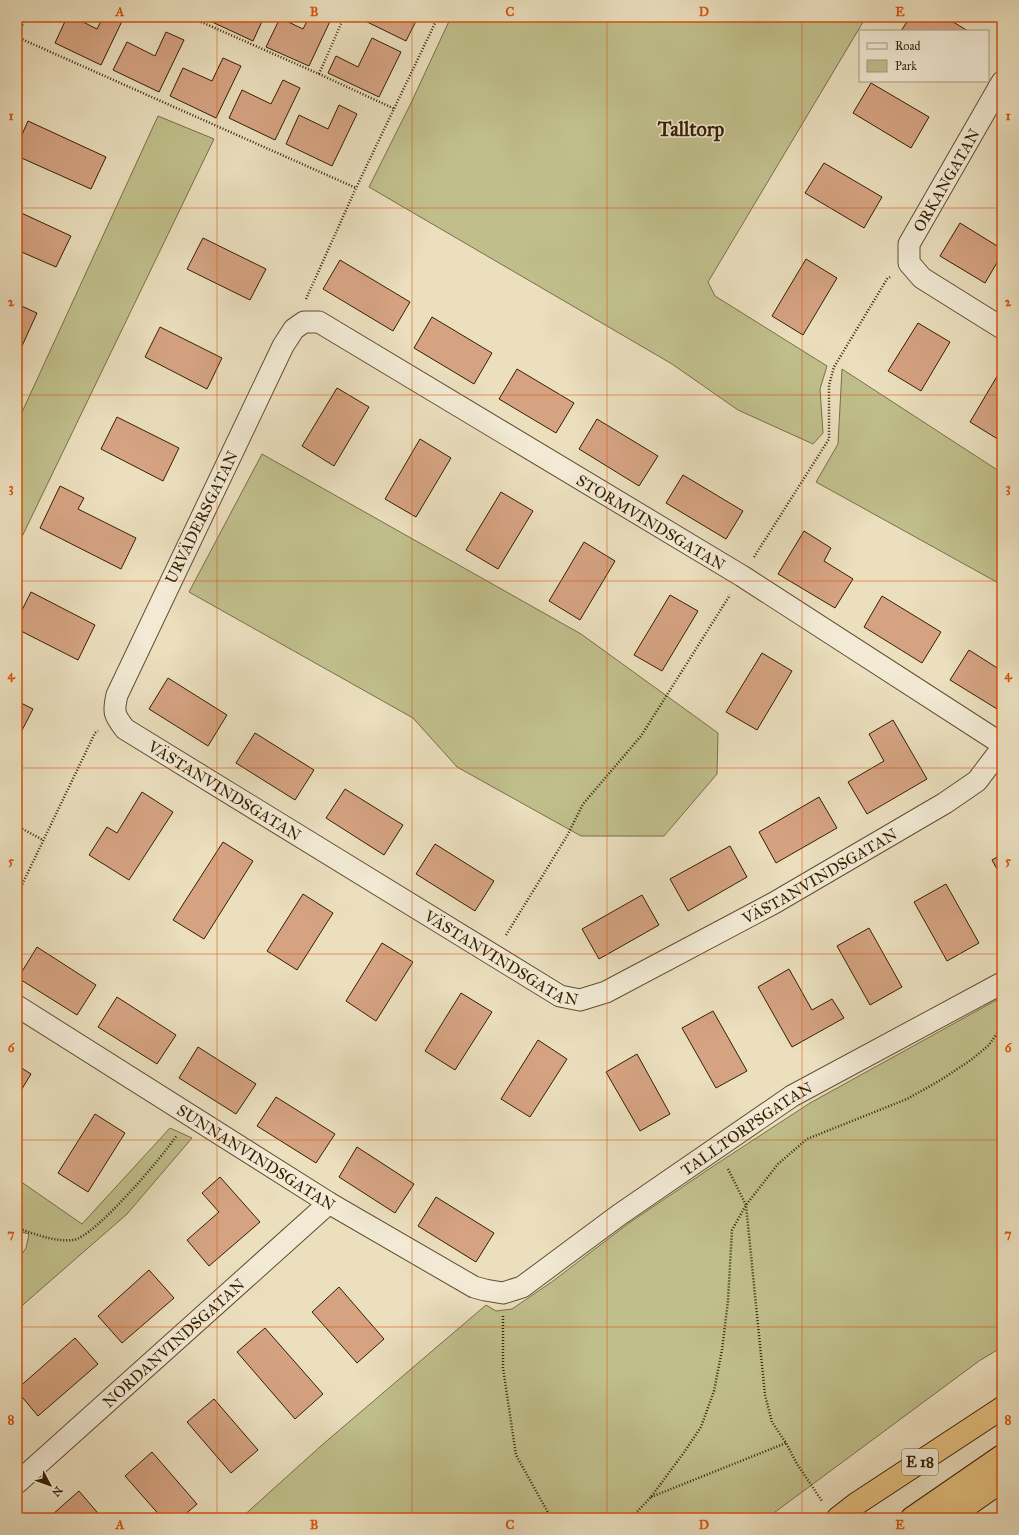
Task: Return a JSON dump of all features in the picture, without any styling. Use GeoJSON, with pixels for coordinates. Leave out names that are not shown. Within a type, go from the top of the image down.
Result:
{"type":"FeatureCollection","features":[{"type":"Feature","properties":{"kind":"highway","name":"E 18"},"geometry":{"type":"LineString","coordinates":[[832,1512],[1002,1408]]}},
{"type":"Feature","properties":{"kind":"highway","name":"E 18"},"geometry":{"type":"LineString","coordinates":[[912,1518],[1002,1456]]}},
{"type":"Feature","properties":{"kind":"highway"},"geometry":{"type":"LineString","coordinates":[[949,1518],[1002,1481]]}},
{"type":"Feature","properties":{"kind":"street","name":"ORKANGATAN"},"geometry":{"type":"LineString","coordinates":[[915,270],[908,244],[1002,82]]}},
{"type":"Feature","properties":{"kind":"street"},"geometry":{"type":"LineString","coordinates":[[915,270],[1002,328]]}},
{"type":"Feature","properties":{"kind":"street","name":"STORMVINDSGATAN"},"geometry":{"type":"LineString","coordinates":[[299,326],[319,322],[742,576],[1002,744]]}},
{"type":"Feature","properties":{"kind":"street","name":"URVÄDERSGATAN"},"geometry":{"type":"LineString","coordinates":[[115,713],[117,694],[120,687],[283,346],[299,326]]}},
{"type":"Feature","properties":{"kind":"street","name":"VÄSTANVINDSGATAN"},"geometry":{"type":"LineString","coordinates":[[115,713],[125,729],[494,954],[560,996],[580,1000],[606,992],[774,903],[945,803],[977,781],[1002,748]]}},
{"type":"Feature","properties":{"kind":"street","name":"TALLTORPSGATAN"},"geometry":{"type":"LineString","coordinates":[[502,1292],[522,1287],[619,1215],[792,1096],[1002,983]]}},
{"type":"Feature","properties":{"kind":"street","name":"SUNNANVINDSGATAN"},"geometry":{"type":"LineString","coordinates":[[17,1006],[329,1203],[474,1287],[502,1292]]}},
{"type":"Feature","properties":{"kind":"street","name":"NORDANVINDSGATAN"},"geometry":{"type":"LineString","coordinates":[[17,1483],[329,1203]]}},
{"type":"Feature","properties":{"kind":"path"},"geometry":{"type":"LineString","coordinates":[[26,17],[17,36],[356,188]]}},
{"type":"Feature","properties":{"kind":"path"},"geometry":{"type":"LineString","coordinates":[[190,17],[394,108]]}},
{"type":"Feature","properties":{"kind":"path"},"geometry":{"type":"LineString","coordinates":[[318,74],[344,17]]}},
{"type":"Feature","properties":{"kind":"path"},"geometry":{"type":"LineString","coordinates":[[299,326],[303,306],[356,188],[438,17]]}},
{"type":"Feature","properties":{"kind":"path"},"geometry":{"type":"LineString","coordinates":[[494,954],[567,836],[583,804],[641,736],[829,439],[829,385],[834,367],[887,279],[915,270]]}},
{"type":"Feature","properties":{"kind":"path"},"geometry":{"type":"LineString","coordinates":[[17,896],[95,733],[115,713]]}},
{"type":"Feature","properties":{"kind":"path"},"geometry":{"type":"LineString","coordinates":[[17,826],[43,840]]}},
{"type":"Feature","properties":{"kind":"path"},"geometry":{"type":"LineString","coordinates":[[631,1518],[651,1497],[701,1426],[714,1391],[722,1350],[728,1301],[732,1230],[746,1205],[778,1164],[807,1139],[907,1099],[939,1081],[971,1060],[989,1045],[1002,1026]]}},
{"type":"Feature","properties":{"kind":"path"},"geometry":{"type":"LineString","coordinates":[[17,1228],[57,1240],[75,1240],[96,1228],[128,1195],[176,1137],[190,1116]]}},
{"type":"Feature","properties":{"kind":"path"},"geometry":{"type":"LineString","coordinates":[[717,1148],[746,1205],[765,1395],[772,1422],[806,1478],[832,1512]]}},
{"type":"Feature","properties":{"kind":"path"},"geometry":{"type":"LineString","coordinates":[[502,1292],[503,1368],[516,1455],[551,1518]]}},
{"type":"Feature","properties":{"kind":"path"},"geometry":{"type":"LineString","coordinates":[[651,1497],[786,1443]]}},
{"type":"Feature","properties":{"kind":"green space"},"geometry":{"type":"Polygon","coordinates":[[[451,17],[866,17],[708,282],[715,296],[827,366],[820,389],[823,433],[813,444],[738,410],[672,364],[369,187],[411,103],[451,17]]]}},
{"type":"Feature","properties":{"kind":"green space"},"geometry":{"type":"Polygon","coordinates":[[[158,116],[214,139],[17,547],[17,423],[158,116]]]}},
{"type":"Feature","properties":{"kind":"green space"},"geometry":{"type":"Polygon","coordinates":[[[842,369],[1002,473],[1002,585],[816,482],[838,444],[842,369]]]}},
{"type":"Feature","properties":{"kind":"green space"},"geometry":{"type":"Polygon","coordinates":[[[262,454],[581,634],[718,733],[717,774],[664,836],[581,836],[457,767],[413,718],[189,592],[262,454]]]}},
{"type":"Feature","properties":{"kind":"green space"},"geometry":{"type":"Polygon","coordinates":[[[1002,997],[1002,1347],[979,1361],[767,1518],[241,1518],[322,1445],[486,1305],[496,1311],[512,1309],[553,1281],[629,1223],[810,1103],[1002,997]]]}},
{"type":"Feature","properties":{"kind":"green space"},"geometry":{"type":"Polygon","coordinates":[[[170,1128],[192,1138],[127,1214],[17,1310],[17,1261],[26,1248],[29,1234],[17,1231],[17,1179],[82,1224],[170,1128]]]}},
{"type":"Feature","properties":{"kind":"building"},"geometry":{"type":"Polygon","coordinates":[[[67,17],[73,17],[97,29],[103,17],[124,17],[101,65],[55,43],[67,17]]]}},
{"type":"Feature","properties":{"kind":"building"},"geometry":{"type":"Polygon","coordinates":[[[212,17],[264,17],[253,41],[210,21],[212,17]]]}},
{"type":"Feature","properties":{"kind":"building"},"geometry":{"type":"Polygon","coordinates":[[[309,17],[332,17],[309,66],[266,47],[280,18],[303,29],[309,17]]]}},
{"type":"Feature","properties":{"kind":"building"},"geometry":{"type":"Polygon","coordinates":[[[357,17],[418,17],[406,41],[357,17]]]}},
{"type":"Feature","properties":{"kind":"building"},"geometry":{"type":"Polygon","coordinates":[[[910,17],[945,17],[966,30],[902,30],[910,17]]]}},
{"type":"Feature","properties":{"kind":"building"},"geometry":{"type":"Polygon","coordinates":[[[166,32],[184,40],[159,92],[113,70],[127,42],[155,56],[166,32]]]}},
{"type":"Feature","properties":{"kind":"building"},"geometry":{"type":"Polygon","coordinates":[[[372,38],[401,52],[379,97],[328,73],[336,56],[358,67],[372,38]]]}},
{"type":"Feature","properties":{"kind":"building"},"geometry":{"type":"Polygon","coordinates":[[[223,58],[241,66],[216,118],[170,96],[183,68],[212,81],[223,58]]]}},
{"type":"Feature","properties":{"kind":"building"},"geometry":{"type":"Polygon","coordinates":[[[283,80],[300,88],[275,140],[229,118],[242,90],[271,104],[283,80]]]}},
{"type":"Feature","properties":{"kind":"building"},"geometry":{"type":"Polygon","coordinates":[[[871,83],[929,117],[911,148],[853,113],[871,83]]]}},
{"type":"Feature","properties":{"kind":"building"},"geometry":{"type":"Polygon","coordinates":[[[339,105],[357,114],[332,166],[286,144],[299,115],[328,129],[339,105]]]}},
{"type":"Feature","properties":{"kind":"building"},"geometry":{"type":"Polygon","coordinates":[[[28,121],[106,157],[91,189],[17,156],[17,146],[28,121]]]}},
{"type":"Feature","properties":{"kind":"building"},"geometry":{"type":"Polygon","coordinates":[[[824,163],[882,197],[864,228],[805,193],[824,163]]]}},
{"type":"Feature","properties":{"kind":"building"},"geometry":{"type":"Polygon","coordinates":[[[17,211],[71,236],[56,267],[17,250],[17,211]]]}},
{"type":"Feature","properties":{"kind":"building"},"geometry":{"type":"Polygon","coordinates":[[[960,223],[1002,249],[1002,254],[985,283],[940,256],[960,223]]]}},
{"type":"Feature","properties":{"kind":"building"},"geometry":{"type":"Polygon","coordinates":[[[203,238],[266,269],[250,300],[187,269],[203,238]]]}},
{"type":"Feature","properties":{"kind":"building"},"geometry":{"type":"Polygon","coordinates":[[[806,259],[837,278],[803,335],[772,316],[806,259]]]}},
{"type":"Feature","properties":{"kind":"building"},"geometry":{"type":"Polygon","coordinates":[[[340,260],[410,302],[393,331],[323,289],[340,260]]]}},
{"type":"Feature","properties":{"kind":"building"},"geometry":{"type":"Polygon","coordinates":[[[17,304],[37,313],[22,346],[17,344],[17,304]]]}},
{"type":"Feature","properties":{"kind":"building"},"geometry":{"type":"Polygon","coordinates":[[[432,317],[492,353],[474,384],[414,348],[432,317]]]}},
{"type":"Feature","properties":{"kind":"building"},"geometry":{"type":"Polygon","coordinates":[[[918,323],[950,342],[921,391],[888,371],[918,323]]]}},
{"type":"Feature","properties":{"kind":"building"},"geometry":{"type":"Polygon","coordinates":[[[160,327],[222,358],[207,389],[145,357],[160,327]]]}},
{"type":"Feature","properties":{"kind":"building"},"geometry":{"type":"Polygon","coordinates":[[[517,369],[574,403],[556,433],[499,399],[517,369]]]}},
{"type":"Feature","properties":{"kind":"building"},"geometry":{"type":"Polygon","coordinates":[[[999,373],[1002,374],[1001,441],[970,422],[999,373]]]}},
{"type":"Feature","properties":{"kind":"building"},"geometry":{"type":"Polygon","coordinates":[[[337,388],[369,407],[334,466],[302,446],[337,388]]]}},
{"type":"Feature","properties":{"kind":"building"},"geometry":{"type":"Polygon","coordinates":[[[117,417],[179,448],[163,481],[101,449],[117,417]]]}},
{"type":"Feature","properties":{"kind":"building"},"geometry":{"type":"Polygon","coordinates":[[[597,419],[658,456],[639,486],[579,449],[597,419]]]}},
{"type":"Feature","properties":{"kind":"building"},"geometry":{"type":"Polygon","coordinates":[[[420,439],[451,458],[416,517],[385,499],[420,439]]]}},
{"type":"Feature","properties":{"kind":"building"},"geometry":{"type":"Polygon","coordinates":[[[683,475],[743,511],[726,539],[666,503],[683,475]]]}},
{"type":"Feature","properties":{"kind":"building"},"geometry":{"type":"Polygon","coordinates":[[[60,486],[84,498],[78,509],[136,538],[121,569],[40,528],[60,486]]]}},
{"type":"Feature","properties":{"kind":"building"},"geometry":{"type":"Polygon","coordinates":[[[501,492],[533,511],[498,569],[466,550],[501,492]]]}},
{"type":"Feature","properties":{"kind":"building"},"geometry":{"type":"Polygon","coordinates":[[[804,531],[831,548],[824,561],[853,579],[835,608],[778,574],[804,531]]]}},
{"type":"Feature","properties":{"kind":"building"},"geometry":{"type":"Polygon","coordinates":[[[584,542],[615,561],[580,620],[549,601],[584,542]]]}},
{"type":"Feature","properties":{"kind":"building"},"geometry":{"type":"Polygon","coordinates":[[[31,592],[95,625],[78,660],[17,629],[17,620],[31,592]]]}},
{"type":"Feature","properties":{"kind":"building"},"geometry":{"type":"Polygon","coordinates":[[[670,595],[698,611],[662,671],[634,655],[670,595]]]}},
{"type":"Feature","properties":{"kind":"building"},"geometry":{"type":"Polygon","coordinates":[[[882,596],[941,632],[922,663],[864,627],[882,596]]]}},
{"type":"Feature","properties":{"kind":"building"},"geometry":{"type":"Polygon","coordinates":[[[969,650],[1002,671],[1002,712],[950,680],[969,650]]]}},
{"type":"Feature","properties":{"kind":"building"},"geometry":{"type":"Polygon","coordinates":[[[762,653],[792,671],[757,730],[726,712],[762,653]]]}},
{"type":"Feature","properties":{"kind":"building"},"geometry":{"type":"Polygon","coordinates":[[[168,678],[227,715],[208,746],[149,709],[168,678]]]}},
{"type":"Feature","properties":{"kind":"building"},"geometry":{"type":"Polygon","coordinates":[[[17,701],[33,709],[17,740],[17,701]]]}},
{"type":"Feature","properties":{"kind":"building"},"geometry":{"type":"Polygon","coordinates":[[[893,720],[927,779],[867,814],[848,782],[884,761],[869,734],[893,720]]]}},
{"type":"Feature","properties":{"kind":"building"},"geometry":{"type":"Polygon","coordinates":[[[255,733],[314,770],[295,800],[236,763],[255,733]]]}},
{"type":"Feature","properties":{"kind":"building"},"geometry":{"type":"Polygon","coordinates":[[[345,789],[403,825],[384,855],[326,818],[345,789]]]}},
{"type":"Feature","properties":{"kind":"building"},"geometry":{"type":"Polygon","coordinates":[[[142,792],[173,812],[129,880],[89,855],[107,827],[117,833],[142,792]]]}},
{"type":"Feature","properties":{"kind":"building"},"geometry":{"type":"Polygon","coordinates":[[[819,797],[837,828],[776,863],[759,832],[819,797]]]}},
{"type":"Feature","properties":{"kind":"building"},"geometry":{"type":"Polygon","coordinates":[[[223,842],[253,861],[204,939],[173,920],[223,842]]]}},
{"type":"Feature","properties":{"kind":"building"},"geometry":{"type":"Polygon","coordinates":[[[435,844],[494,881],[475,911],[416,874],[435,844]]]}},
{"type":"Feature","properties":{"kind":"building"},"geometry":{"type":"Polygon","coordinates":[[[730,846],[747,877],[688,911],[670,879],[730,846]]]}},
{"type":"Feature","properties":{"kind":"building"},"geometry":{"type":"Polygon","coordinates":[[[1002,854],[1002,878],[992,860],[1002,854]]]}},
{"type":"Feature","properties":{"kind":"building"},"geometry":{"type":"Polygon","coordinates":[[[946,884],[979,943],[947,961],[914,902],[946,884]]]}},
{"type":"Feature","properties":{"kind":"building"},"geometry":{"type":"Polygon","coordinates":[[[303,894],[333,913],[297,970],[267,951],[303,894]]]}},
{"type":"Feature","properties":{"kind":"building"},"geometry":{"type":"Polygon","coordinates":[[[642,895],[659,925],[599,959],[582,929],[642,895]]]}},
{"type":"Feature","properties":{"kind":"building"},"geometry":{"type":"Polygon","coordinates":[[[869,928],[902,987],[870,1005],[837,946],[869,928]]]}},
{"type":"Feature","properties":{"kind":"building"},"geometry":{"type":"Polygon","coordinates":[[[382,943],[413,962],[376,1021],[346,1001],[382,943]]]}},
{"type":"Feature","properties":{"kind":"building"},"geometry":{"type":"Polygon","coordinates":[[[37,947],[96,985],[77,1015],[18,978],[37,947]]]}},
{"type":"Feature","properties":{"kind":"building"},"geometry":{"type":"Polygon","coordinates":[[[789,969],[812,1010],[832,999],[844,1018],[792,1047],[758,987],[789,969]]]}},
{"type":"Feature","properties":{"kind":"building"},"geometry":{"type":"Polygon","coordinates":[[[461,993],[492,1012],[455,1070],[425,1051],[461,993]]]}},
{"type":"Feature","properties":{"kind":"building"},"geometry":{"type":"Polygon","coordinates":[[[117,997],[176,1035],[157,1064],[98,1027],[117,997]]]}},
{"type":"Feature","properties":{"kind":"building"},"geometry":{"type":"Polygon","coordinates":[[[713,1011],[747,1071],[716,1088],[682,1028],[713,1011]]]}},
{"type":"Feature","properties":{"kind":"building"},"geometry":{"type":"Polygon","coordinates":[[[538,1040],[567,1059],[530,1117],[501,1099],[538,1040]]]}},
{"type":"Feature","properties":{"kind":"building"},"geometry":{"type":"Polygon","coordinates":[[[198,1047],[256,1084],[236,1114],[179,1078],[198,1047]]]}},
{"type":"Feature","properties":{"kind":"building"},"geometry":{"type":"Polygon","coordinates":[[[637,1054],[670,1114],[640,1131],[606,1072],[637,1054]]]}},
{"type":"Feature","properties":{"kind":"building"},"geometry":{"type":"Polygon","coordinates":[[[17,1065],[31,1074],[17,1097],[17,1065]]]}},
{"type":"Feature","properties":{"kind":"building"},"geometry":{"type":"Polygon","coordinates":[[[276,1097],[335,1134],[316,1163],[257,1126],[276,1097]]]}},
{"type":"Feature","properties":{"kind":"building"},"geometry":{"type":"Polygon","coordinates":[[[95,1114],[125,1133],[88,1192],[58,1173],[95,1114]]]}},
{"type":"Feature","properties":{"kind":"building"},"geometry":{"type":"Polygon","coordinates":[[[357,1147],[414,1184],[395,1213],[339,1177],[357,1147]]]}},
{"type":"Feature","properties":{"kind":"building"},"geometry":{"type":"Polygon","coordinates":[[[220,1177],[260,1222],[209,1266],[187,1240],[219,1212],[202,1193],[220,1177]]]}},
{"type":"Feature","properties":{"kind":"building"},"geometry":{"type":"Polygon","coordinates":[[[436,1197],[494,1233],[476,1262],[418,1226],[436,1197]]]}},
{"type":"Feature","properties":{"kind":"building"},"geometry":{"type":"Polygon","coordinates":[[[149,1270],[174,1298],[122,1343],[98,1316],[149,1270]]]}},
{"type":"Feature","properties":{"kind":"building"},"geometry":{"type":"Polygon","coordinates":[[[339,1287],[384,1339],[357,1363],[312,1312],[339,1287]]]}},
{"type":"Feature","properties":{"kind":"building"},"geometry":{"type":"Polygon","coordinates":[[[265,1328],[323,1394],[295,1419],[237,1352],[265,1328]]]}},
{"type":"Feature","properties":{"kind":"building"},"geometry":{"type":"Polygon","coordinates":[[[75,1338],[98,1364],[38,1416],[17,1391],[17,1389],[75,1338]]]}},
{"type":"Feature","properties":{"kind":"building"},"geometry":{"type":"Polygon","coordinates":[[[214,1399],[258,1450],[231,1473],[187,1422],[214,1399]]]}},
{"type":"Feature","properties":{"kind":"building"},"geometry":{"type":"Polygon","coordinates":[[[152,1452],[197,1504],[181,1518],[162,1518],[125,1476],[152,1452]]]}},
{"type":"Feature","properties":{"kind":"building"},"geometry":{"type":"Polygon","coordinates":[[[79,1491],[102,1518],[56,1518],[53,1514],[79,1491]]]}},
{"type":"Feature","properties":{"kind":"district","name":"Talltorp"},"geometry":{"type":"Point","coordinates":[691,129]}}]}
